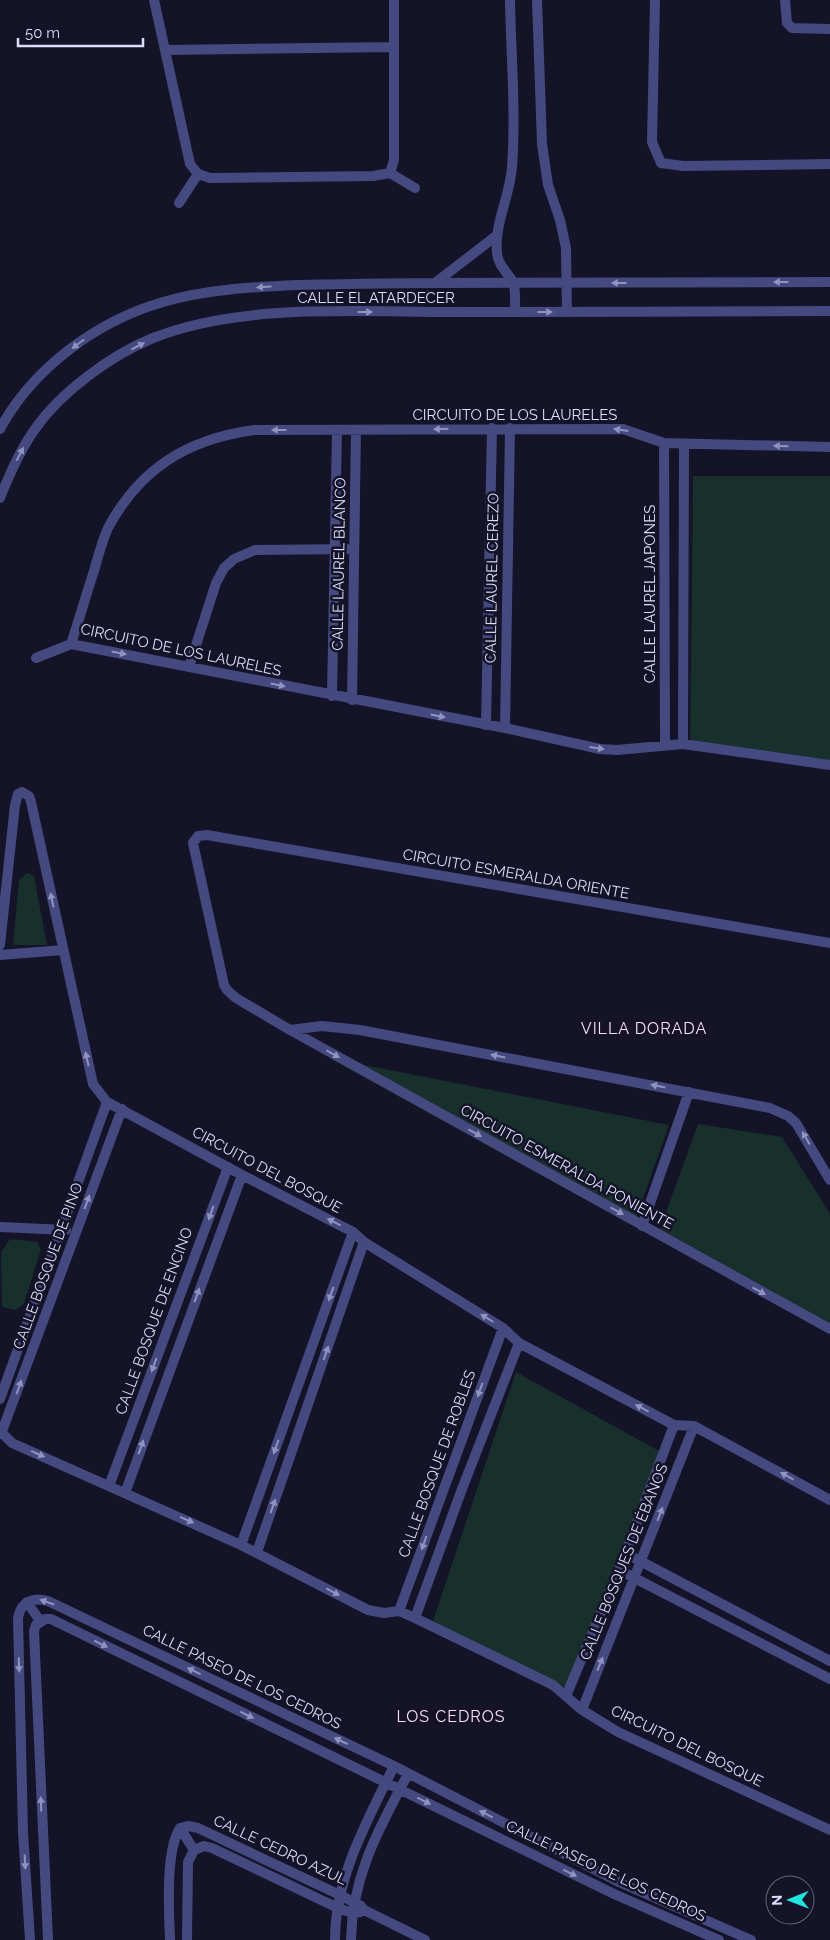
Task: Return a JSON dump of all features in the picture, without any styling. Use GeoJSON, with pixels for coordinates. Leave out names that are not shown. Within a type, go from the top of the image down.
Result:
{"type":"FeatureCollection","features":[{"type":"Feature","properties":{"kind":"street"},"geometry":{"type":"LineString","coordinates":[[154,0],[190,164],[198,174],[210,178],[373,176],[390,173],[416,188]]}},
{"type":"Feature","properties":{"kind":"street"},"geometry":{"type":"LineString","coordinates":[[390,173],[394,160],[394,0]]}},
{"type":"Feature","properties":{"kind":"street"},"geometry":{"type":"LineString","coordinates":[[510,0],[513,103],[512,168],[507,198],[496,236],[496,254],[501,267],[514,283],[515,312]]}},
{"type":"Feature","properties":{"kind":"street"},"geometry":{"type":"LineString","coordinates":[[537,0],[542,144],[548,185],[560,220],[566,248],[567,312]]}},
{"type":"Feature","properties":{"kind":"street"},"geometry":{"type":"LineString","coordinates":[[655,0],[652,142],[661,163],[683,166],[830,164]]}},
{"type":"Feature","properties":{"kind":"street"},"geometry":{"type":"LineString","coordinates":[[785,0],[787,23],[792,28],[830,29]]}},
{"type":"Feature","properties":{"kind":"street"},"geometry":{"type":"LineString","coordinates":[[165,50],[394,47]]}},
{"type":"Feature","properties":{"kind":"street"},"geometry":{"type":"LineString","coordinates":[[179,203],[198,174]]}},
{"type":"Feature","properties":{"kind":"street"},"geometry":{"type":"LineString","coordinates":[[435,283],[496,236]]}},
{"type":"Feature","properties":{"kind":"street","name":"CALLE EL ATARDECER"},"geometry":{"type":"LineString","coordinates":[[0,429],[14,407],[32,385],[81,341],[110,322],[164,302],[196,294],[244,288],[362,283],[830,282]]}},
{"type":"Feature","properties":{"kind":"street","name":"CALLE EL ATARDECER"},"geometry":{"type":"LineString","coordinates":[[1,493],[35,429],[57,403],[107,363],[150,339],[176,329],[212,320],[309,312],[830,311]]}},
{"type":"Feature","properties":{"kind":"street","name":"CALLE LAUREL CEREZO"},"geometry":{"type":"LineString","coordinates":[[486,724],[492,428]]}},
{"type":"Feature","properties":{"kind":"street","name":"CALLE LAUREL CEREZO"},"geometry":{"type":"LineString","coordinates":[[505,728],[510,428]]}},
{"type":"Feature","properties":{"kind":"street","name":"CIRCUITO DE LOS LAURELES"},"geometry":{"type":"LineString","coordinates":[[830,447],[664,443],[623,429],[254,430],[220,435],[187,448],[153,470],[128,497],[108,529],[71,644],[352,700],[486,724],[600,749],[617,750],[683,744],[830,765]]}},
{"type":"Feature","properties":{"kind":"street","name":"CALLE LAUREL BLANCO"},"geometry":{"type":"LineString","coordinates":[[332,696],[337,430]]}},
{"type":"Feature","properties":{"kind":"street","name":"CALLE LAUREL BLANCO"},"geometry":{"type":"LineString","coordinates":[[352,700],[356,430]]}},
{"type":"Feature","properties":{"kind":"street","name":"CALLE LAUREL JAPONES"},"geometry":{"type":"LineString","coordinates":[[664,443],[665,745]]}},
{"type":"Feature","properties":{"kind":"street"},"geometry":{"type":"LineString","coordinates":[[683,744],[684,444]]}},
{"type":"Feature","properties":{"kind":"street"},"geometry":{"type":"LineString","coordinates":[[189,667],[216,583],[224,568],[234,559],[255,550],[354,549]]}},
{"type":"Feature","properties":{"kind":"street"},"geometry":{"type":"LineString","coordinates":[[489,580],[507,579]]}},
{"type":"Feature","properties":{"kind":"street"},"geometry":{"type":"LineString","coordinates":[[665,595],[684,596]]}},
{"type":"Feature","properties":{"kind":"street"},"geometry":{"type":"LineString","coordinates":[[36,658],[71,644]]}},
{"type":"Feature","properties":{"kind":"street","name":"CIRCUITO DEL BOSQUE"},"geometry":{"type":"LineString","coordinates":[[0,945],[15,805],[18,794],[22,792],[29,796],[31,802],[93,1084],[107,1102],[353,1232],[364,1242],[503,1328],[519,1343],[674,1425],[694,1426],[830,1500]]}},
{"type":"Feature","properties":{"kind":"street","name":"CIRCUITO ESMERALDA ORIENTE"},"geometry":{"type":"LineString","coordinates":[[227,990],[224,985],[193,842],[202,834],[830,943]]}},
{"type":"Feature","properties":{"kind":"street"},"geometry":{"type":"LineString","coordinates":[[0,955],[63,950]]}},
{"type":"Feature","properties":{"kind":"street","name":"CIRCUITO ESMERALDA PONIENTE"},"geometry":{"type":"LineString","coordinates":[[227,990],[236,998],[290,1030],[830,1329]]}},
{"type":"Feature","properties":{"kind":"street"},"geometry":{"type":"LineString","coordinates":[[290,1030],[322,1026],[360,1030],[770,1108],[788,1116],[802,1131],[830,1180]]}},
{"type":"Feature","properties":{"kind":"street"},"geometry":{"type":"LineString","coordinates":[[642,1226],[689,1092]]}},
{"type":"Feature","properties":{"kind":"street","name":"CALLE BOSQUE DE PINO"},"geometry":{"type":"LineString","coordinates":[[0,1399],[107,1102]]}},
{"type":"Feature","properties":{"kind":"street","name":"CALLE BOSQUE DE PINO"},"geometry":{"type":"LineString","coordinates":[[1,1431],[122,1109]]}},
{"type":"Feature","properties":{"kind":"street","name":"CALLE BOSQUE DE ENCINO"},"geometry":{"type":"LineString","coordinates":[[109,1486],[228,1167]]}},
{"type":"Feature","properties":{"kind":"street","name":"CALLE BOSQUE DE ENCINO"},"geometry":{"type":"LineString","coordinates":[[125,1493],[242,1175]]}},
{"type":"Feature","properties":{"kind":"street"},"geometry":{"type":"LineString","coordinates":[[0,1227],[77,1230]]}},
{"type":"Feature","properties":{"kind":"street"},"geometry":{"type":"LineString","coordinates":[[241,1544],[353,1232]]}},
{"type":"Feature","properties":{"kind":"street"},"geometry":{"type":"LineString","coordinates":[[257,1552],[364,1242]]}},
{"type":"Feature","properties":{"kind":"street","name":"CALLE BOSQUE DE ROBLES"},"geometry":{"type":"LineString","coordinates":[[399,1611],[503,1328]]}},
{"type":"Feature","properties":{"kind":"street"},"geometry":{"type":"LineString","coordinates":[[166,1331],[182,1337]]}},
{"type":"Feature","properties":{"kind":"street"},"geometry":{"type":"LineString","coordinates":[[415,1618],[462,1489],[519,1343]]}},
{"type":"Feature","properties":{"kind":"street"},"geometry":{"type":"LineString","coordinates":[[295,1394],[310,1400]]}},
{"type":"Feature","properties":{"kind":"street","name":"CALLE BOSQUES DE ÉBANOS"},"geometry":{"type":"LineString","coordinates":[[566,1696],[619,1570],[674,1425]]}},
{"type":"Feature","properties":{"kind":"street","name":"CALLE BOSQUES DE ÉBANOS"},"geometry":{"type":"LineString","coordinates":[[582,1710],[642,1562],[694,1426]]}},
{"type":"Feature","properties":{"kind":"street","name":"CIRCUITO DEL BOSQUE"},"geometry":{"type":"LineString","coordinates":[[1,1431],[12,1443],[241,1544],[368,1610],[384,1613],[399,1611],[415,1618],[554,1685],[582,1710],[618,1732],[830,1830]]}},
{"type":"Feature","properties":{"kind":"street"},"geometry":{"type":"LineString","coordinates":[[446,1481],[462,1489]]}},
{"type":"Feature","properties":{"kind":"street"},"geometry":{"type":"LineString","coordinates":[[625,1553],[830,1660]]}},
{"type":"Feature","properties":{"kind":"street"},"geometry":{"type":"LineString","coordinates":[[619,1570],[830,1679]]}},
{"type":"Feature","properties":{"kind":"street","name":"CALLE PASEO DE LOS CEDROS"},"geometry":{"type":"LineString","coordinates":[[27,1602],[31,1599],[48,1601],[394,1766],[619,1882],[751,1940]]}},
{"type":"Feature","properties":{"kind":"street"},"geometry":{"type":"LineString","coordinates":[[30,1940],[23,1832],[18,1618],[19,1611],[27,1602],[40,1621],[34,1631],[48,1940]]}},
{"type":"Feature","properties":{"kind":"street","name":"CALLE PASEO DE LOS CEDROS"},"geometry":{"type":"LineString","coordinates":[[40,1621],[51,1620],[614,1894],[719,1940]]}},
{"type":"Feature","properties":{"kind":"street"},"geometry":{"type":"LineString","coordinates":[[763,1644],[769,1629]]}},
{"type":"Feature","properties":{"kind":"street"},"geometry":{"type":"LineString","coordinates":[[214,1699],[221,1684]]}},
{"type":"Feature","properties":{"kind":"street"},"geometry":{"type":"LineString","coordinates":[[335,1940],[340,1895],[357,1844],[394,1766]]}},
{"type":"Feature","properties":{"kind":"street"},"geometry":{"type":"LineString","coordinates":[[351,1940],[354,1902],[359,1879],[367,1858],[408,1774]]}},
{"type":"Feature","properties":{"kind":"street","name":"CALLE CEDRO AZUL"},"geometry":{"type":"LineString","coordinates":[[180,1828],[188,1826],[198,1828],[340,1895],[364,1910],[425,1940]]}},
{"type":"Feature","properties":{"kind":"street"},"geometry":{"type":"LineString","coordinates":[[180,1828],[194,1850],[188,1862],[186,1940]]}},
{"type":"Feature","properties":{"kind":"street"},"geometry":{"type":"LineString","coordinates":[[170,1940],[169,1885],[173,1849],[180,1828]]}},
{"type":"Feature","properties":{"kind":"street"},"geometry":{"type":"LineString","coordinates":[[23,1832],[42,1833]]}},
{"type":"Feature","properties":{"kind":"street","name":"CALLE CEDRO AZUL"},"geometry":{"type":"LineString","coordinates":[[194,1850],[204,1846],[212,1848],[338,1908],[353,1913]]}},
{"type":"Feature","properties":{"kind":"street"},"geometry":{"type":"LineString","coordinates":[[614,1894],[619,1882]]}},
{"type":"Feature","properties":{"kind":"street"},"geometry":{"type":"LineString","coordinates":[[353,1913],[360,1914],[364,1910]]}},
{"type":"Feature","properties":{"kind":"green space"},"geometry":{"type":"Polygon","coordinates":[[[693,476],[830,476],[830,767],[690,747],[693,476]]]}},
{"type":"Feature","properties":{"kind":"green space"},"geometry":{"type":"Polygon","coordinates":[[[27,873],[34,876],[47,945],[13,945],[19,880],[27,873]]]}},
{"type":"Feature","properties":{"kind":"green space"},"geometry":{"type":"Polygon","coordinates":[[[329,1058],[669,1125],[633,1226],[329,1058]]]}},
{"type":"Feature","properties":{"kind":"green space"},"geometry":{"type":"Polygon","coordinates":[[[698,1124],[782,1137],[830,1214],[830,1324],[660,1229],[698,1124]]]}},
{"type":"Feature","properties":{"kind":"green space"},"geometry":{"type":"Polygon","coordinates":[[[10,1239],[37,1242],[41,1249],[24,1304],[15,1310],[2,1307],[1,1252],[10,1239]]]}},
{"type":"Feature","properties":{"kind":"green space"},"geometry":{"type":"Polygon","coordinates":[[[516,1372],[661,1452],[570,1689],[431,1627],[516,1372]]]}},
{"type":"Feature","properties":{"kind":"district","name":"VILLA DORADA"},"geometry":{"type":"Point","coordinates":[644,1028]}},
{"type":"Feature","properties":{"kind":"district","name":"LOS CEDROS"},"geometry":{"type":"Point","coordinates":[451,1716]}}]}
